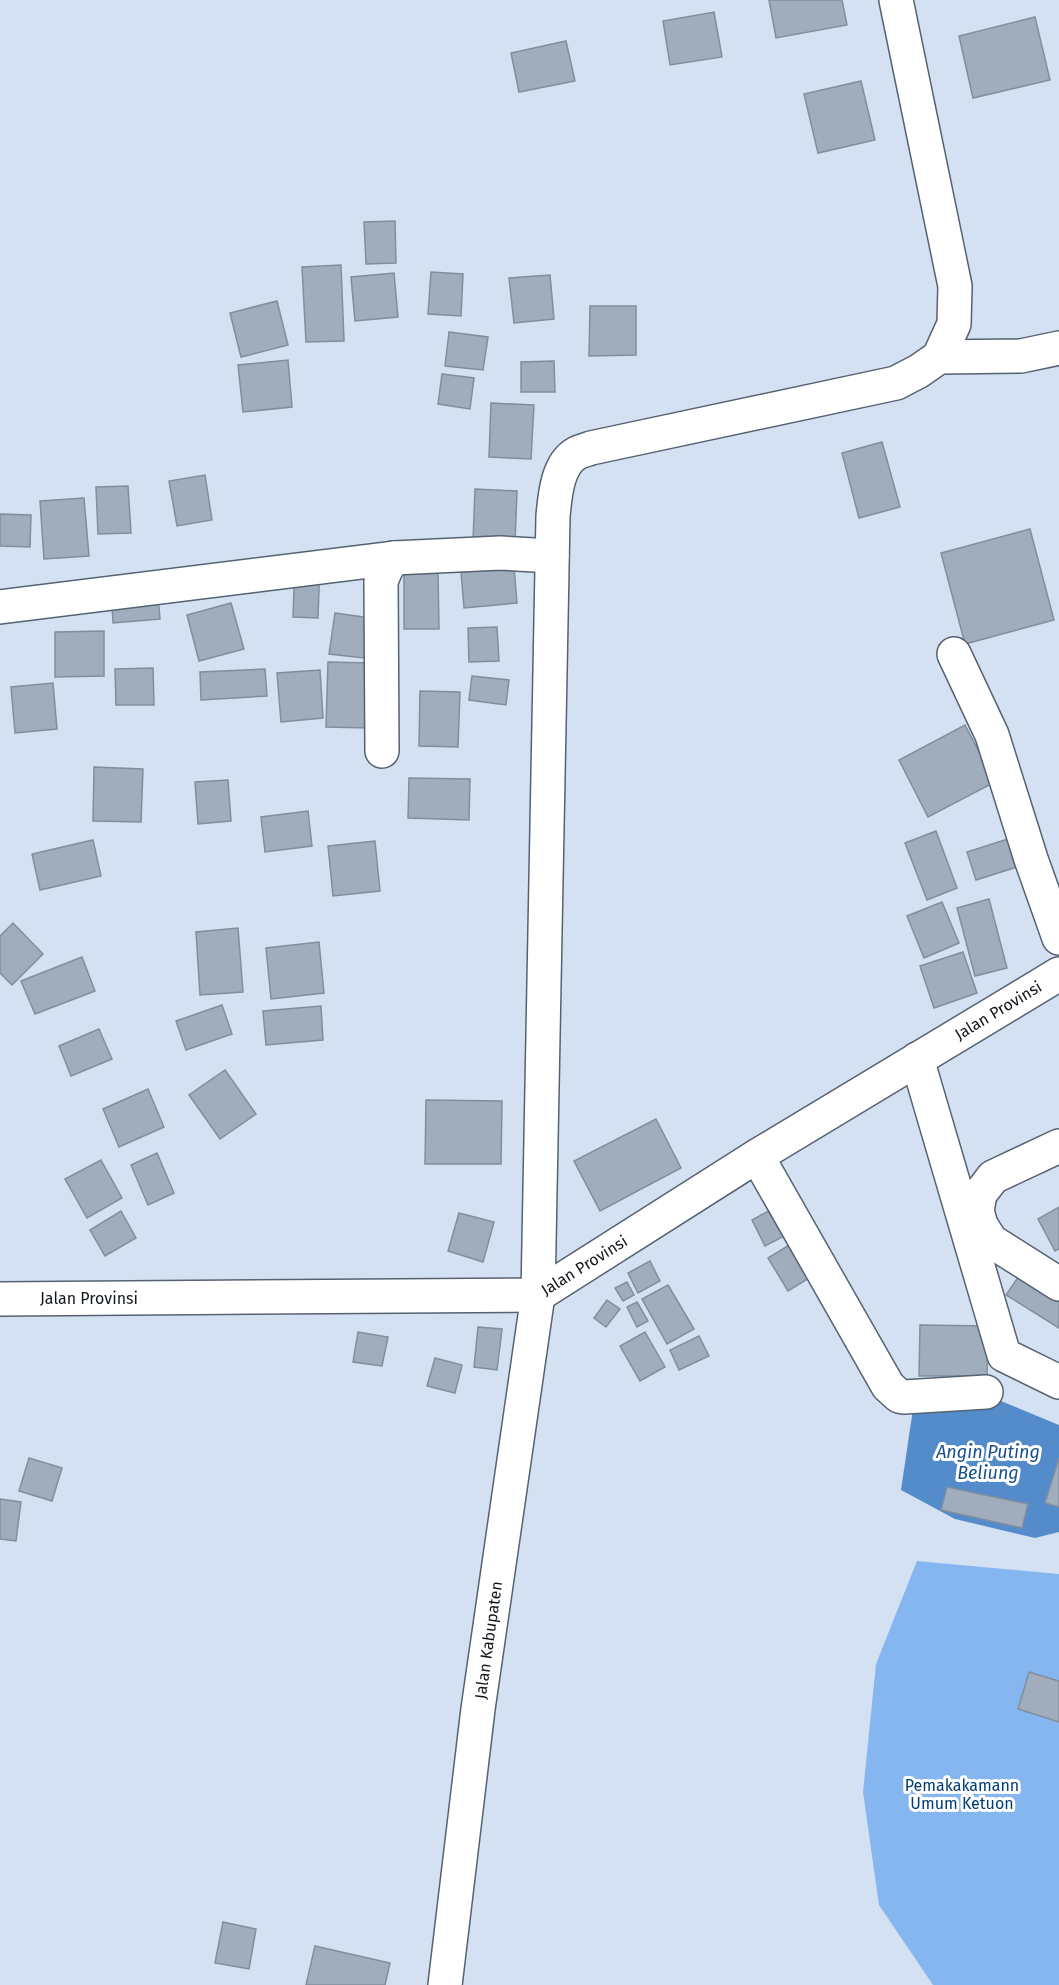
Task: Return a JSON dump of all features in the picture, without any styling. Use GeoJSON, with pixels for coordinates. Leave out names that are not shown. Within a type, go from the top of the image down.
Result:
{"type":"FeatureCollection","features":[{"type":"Feature","properties":{"kind":"street"},"geometry":{"type":"LineString","coordinates":[[896,0],[955,286],[954,324],[939,357],[1021,356],[1059,348]]}},
{"type":"Feature","properties":{"kind":"street","name":"Jalan Kabupaten"},"geometry":{"type":"LineString","coordinates":[[444,1985],[478,1709],[538,1295],[552,556],[556,491],[563,469],[575,454],[591,448],[896,383],[939,357]]}},
{"type":"Feature","properties":{"kind":"street"},"geometry":{"type":"LineString","coordinates":[[0,607],[394,558],[500,553],[552,556]]}},
{"type":"Feature","properties":{"kind":"street"},"geometry":{"type":"LineString","coordinates":[[382,751],[381,581],[394,558]]}},
{"type":"Feature","properties":{"kind":"street"},"geometry":{"type":"LineString","coordinates":[[954,654],[992,735],[1031,860],[1059,938]]}},
{"type":"Feature","properties":{"kind":"street","name":"Jalan Provinsi"},"geometry":{"type":"LineString","coordinates":[[0,1299],[538,1295],[757,1156],[1059,974]]}},
{"type":"Feature","properties":{"kind":"street"},"geometry":{"type":"LineString","coordinates":[[917,1059],[1004,1355],[1059,1382]]}},
{"type":"Feature","properties":{"kind":"street"},"geometry":{"type":"LineString","coordinates":[[1059,1146],[993,1177],[980,1194],[977,1211],[981,1225],[991,1240],[1059,1284]]}},
{"type":"Feature","properties":{"kind":"street"},"geometry":{"type":"LineString","coordinates":[[757,1156],[894,1393],[904,1397],[986,1392]]}},
{"type":"Feature","properties":{"kind":"green space","name":"Pemakakamann Umum Ketuon"},"geometry":{"type":"Polygon","coordinates":[[[917,1561],[1059,1574],[1059,1985],[933,1985],[879,1905],[863,1792],[876,1664],[917,1561]]]}},
{"type":"Feature","properties":{"kind":"water","name":"Angin Puting Beliung"},"geometry":{"type":"Polygon","coordinates":[[[996,1399],[1059,1425],[1059,1532],[1035,1538],[955,1519],[901,1490],[913,1409],[996,1399]]]}},
{"type":"Feature","properties":{"kind":"building"},"geometry":{"type":"Polygon","coordinates":[[[769,0],[842,0],[847,25],[776,38],[769,0]]]}},
{"type":"Feature","properties":{"kind":"building"},"geometry":{"type":"Polygon","coordinates":[[[714,12],[722,57],[670,65],[663,21],[714,12]]]}},
{"type":"Feature","properties":{"kind":"building"},"geometry":{"type":"Polygon","coordinates":[[[1035,17],[1050,80],[973,98],[959,36],[1035,17]]]}},
{"type":"Feature","properties":{"kind":"building"},"geometry":{"type":"Polygon","coordinates":[[[566,41],[575,81],[519,92],[511,53],[566,41]]]}},
{"type":"Feature","properties":{"kind":"building"},"geometry":{"type":"Polygon","coordinates":[[[861,81],[875,140],[818,153],[804,94],[861,81]]]}},
{"type":"Feature","properties":{"kind":"building"},"geometry":{"type":"Polygon","coordinates":[[[395,221],[396,263],[366,264],[364,222],[395,221]]]}},
{"type":"Feature","properties":{"kind":"building"},"geometry":{"type":"Polygon","coordinates":[[[341,265],[344,341],[306,342],[302,267],[341,265]]]}},
{"type":"Feature","properties":{"kind":"building"},"geometry":{"type":"Polygon","coordinates":[[[431,272],[463,274],[461,316],[428,314],[431,272]]]}},
{"type":"Feature","properties":{"kind":"building"},"geometry":{"type":"Polygon","coordinates":[[[394,273],[398,317],[355,321],[351,277],[394,273]]]}},
{"type":"Feature","properties":{"kind":"building"},"geometry":{"type":"Polygon","coordinates":[[[550,275],[554,319],[514,323],[509,278],[550,275]]]}},
{"type":"Feature","properties":{"kind":"building"},"geometry":{"type":"Polygon","coordinates":[[[277,301],[288,345],[241,357],[230,313],[277,301]]]}},
{"type":"Feature","properties":{"kind":"building"},"geometry":{"type":"Polygon","coordinates":[[[590,306],[636,306],[636,355],[589,356],[590,306]]]}},
{"type":"Feature","properties":{"kind":"building"},"geometry":{"type":"Polygon","coordinates":[[[449,332],[488,337],[483,370],[445,366],[449,332]]]}},
{"type":"Feature","properties":{"kind":"building"},"geometry":{"type":"Polygon","coordinates":[[[288,360],[292,407],[243,412],[238,365],[288,360]]]}},
{"type":"Feature","properties":{"kind":"building"},"geometry":{"type":"Polygon","coordinates":[[[554,361],[555,392],[521,392],[521,362],[554,361]]]}},
{"type":"Feature","properties":{"kind":"building"},"geometry":{"type":"Polygon","coordinates":[[[442,374],[474,378],[470,409],[438,404],[442,374]]]}},
{"type":"Feature","properties":{"kind":"building"},"geometry":{"type":"Polygon","coordinates":[[[491,403],[534,405],[531,459],[489,457],[491,403]]]}},
{"type":"Feature","properties":{"kind":"building"},"geometry":{"type":"Polygon","coordinates":[[[882,442],[900,507],[859,518],[842,453],[882,442]]]}},
{"type":"Feature","properties":{"kind":"building"},"geometry":{"type":"Polygon","coordinates":[[[205,475],[212,520],[177,526],[169,481],[205,475]]]}},
{"type":"Feature","properties":{"kind":"building"},"geometry":{"type":"Polygon","coordinates":[[[128,486],[131,533],[98,534],[96,487],[128,486]]]}},
{"type":"Feature","properties":{"kind":"building"},"geometry":{"type":"Polygon","coordinates":[[[475,489],[517,491],[515,542],[473,541],[475,489]]]}},
{"type":"Feature","properties":{"kind":"building"},"geometry":{"type":"Polygon","coordinates":[[[84,498],[89,556],[44,559],[40,501],[84,498]]]}},
{"type":"Feature","properties":{"kind":"building"},"geometry":{"type":"Polygon","coordinates":[[[0,514],[31,515],[30,547],[0,546],[0,514]]]}},
{"type":"Feature","properties":{"kind":"building"},"geometry":{"type":"Polygon","coordinates":[[[1030,529],[1054,620],[965,644],[941,553],[1030,529]]]}},
{"type":"Feature","properties":{"kind":"building"},"geometry":{"type":"Polygon","coordinates":[[[295,561],[320,561],[318,618],[293,617],[295,561]]]}},
{"type":"Feature","properties":{"kind":"building"},"geometry":{"type":"Polygon","coordinates":[[[514,567],[517,603],[464,608],[461,572],[514,567]]]}},
{"type":"Feature","properties":{"kind":"building"},"geometry":{"type":"Polygon","coordinates":[[[404,572],[438,572],[439,629],[404,629],[404,572]]]}},
{"type":"Feature","properties":{"kind":"building"},"geometry":{"type":"Polygon","coordinates":[[[157,587],[160,619],[113,623],[111,590],[157,587]]]}},
{"type":"Feature","properties":{"kind":"building"},"geometry":{"type":"Polygon","coordinates":[[[231,603],[244,649],[199,661],[187,615],[231,603]]]}},
{"type":"Feature","properties":{"kind":"building"},"geometry":{"type":"Polygon","coordinates":[[[335,613],[370,618],[364,658],[329,654],[335,613]]]}},
{"type":"Feature","properties":{"kind":"building"},"geometry":{"type":"Polygon","coordinates":[[[497,627],[499,661],[469,662],[468,628],[497,627]]]}},
{"type":"Feature","properties":{"kind":"building"},"geometry":{"type":"Polygon","coordinates":[[[104,631],[104,676],[55,677],[55,632],[104,631]]]}},
{"type":"Feature","properties":{"kind":"building"},"geometry":{"type":"Polygon","coordinates":[[[328,662],[372,663],[370,728],[326,727],[328,662]]]}},
{"type":"Feature","properties":{"kind":"building"},"geometry":{"type":"Polygon","coordinates":[[[153,668],[154,705],[116,705],[115,669],[153,668]]]}},
{"type":"Feature","properties":{"kind":"building"},"geometry":{"type":"Polygon","coordinates":[[[265,669],[267,696],[201,700],[200,672],[265,669]]]}},
{"type":"Feature","properties":{"kind":"building"},"geometry":{"type":"Polygon","coordinates":[[[320,670],[323,718],[281,722],[277,673],[320,670]]]}},
{"type":"Feature","properties":{"kind":"building"},"geometry":{"type":"Polygon","coordinates":[[[472,676],[509,680],[506,705],[469,700],[472,676]]]}},
{"type":"Feature","properties":{"kind":"building"},"geometry":{"type":"Polygon","coordinates":[[[53,683],[57,729],[15,733],[11,687],[53,683]]]}},
{"type":"Feature","properties":{"kind":"building"},"geometry":{"type":"Polygon","coordinates":[[[420,691],[460,692],[458,747],[419,746],[420,691]]]}},
{"type":"Feature","properties":{"kind":"building"},"geometry":{"type":"Polygon","coordinates":[[[965,725],[995,782],[928,817],[899,760],[965,725]]]}},
{"type":"Feature","properties":{"kind":"building"},"geometry":{"type":"Polygon","coordinates":[[[94,767],[143,769],[141,822],[93,821],[94,767]]]}},
{"type":"Feature","properties":{"kind":"building"},"geometry":{"type":"Polygon","coordinates":[[[409,778],[470,779],[469,820],[408,818],[409,778]]]}},
{"type":"Feature","properties":{"kind":"building"},"geometry":{"type":"Polygon","coordinates":[[[228,780],[231,821],[198,824],[195,782],[228,780]]]}},
{"type":"Feature","properties":{"kind":"building"},"geometry":{"type":"Polygon","coordinates":[[[308,811],[312,846],[265,852],[261,817],[308,811]]]}},
{"type":"Feature","properties":{"kind":"building"},"geometry":{"type":"Polygon","coordinates":[[[936,831],[957,888],[927,900],[905,843],[936,831]]]}},
{"type":"Feature","properties":{"kind":"building"},"geometry":{"type":"Polygon","coordinates":[[[1011,838],[1020,866],[976,880],[967,852],[1011,838]]]}},
{"type":"Feature","properties":{"kind":"building"},"geometry":{"type":"Polygon","coordinates":[[[93,840],[101,876],[40,890],[32,854],[93,840]]]}},
{"type":"Feature","properties":{"kind":"building"},"geometry":{"type":"Polygon","coordinates":[[[375,841],[380,891],[333,896],[328,846],[375,841]]]}},
{"type":"Feature","properties":{"kind":"building"},"geometry":{"type":"Polygon","coordinates":[[[989,899],[1007,968],[975,976],[957,908],[989,899]]]}},
{"type":"Feature","properties":{"kind":"building"},"geometry":{"type":"Polygon","coordinates":[[[942,902],[959,943],[924,958],[907,916],[942,902]]]}},
{"type":"Feature","properties":{"kind":"building"},"geometry":{"type":"Polygon","coordinates":[[[13,923],[43,954],[12,985],[0,973],[0,936],[13,923]]]}},
{"type":"Feature","properties":{"kind":"building"},"geometry":{"type":"Polygon","coordinates":[[[238,928],[243,992],[200,995],[196,932],[238,928]]]}},
{"type":"Feature","properties":{"kind":"building"},"geometry":{"type":"Polygon","coordinates":[[[319,942],[324,993],[271,999],[266,948],[319,942]]]}},
{"type":"Feature","properties":{"kind":"building"},"geometry":{"type":"Polygon","coordinates":[[[963,952],[977,993],[934,1008],[920,966],[963,952]]]}},
{"type":"Feature","properties":{"kind":"building"},"geometry":{"type":"Polygon","coordinates":[[[82,957],[95,991],[35,1014],[21,981],[82,957]]]}},
{"type":"Feature","properties":{"kind":"building"},"geometry":{"type":"Polygon","coordinates":[[[222,1005],[232,1034],[186,1050],[176,1021],[222,1005]]]}},
{"type":"Feature","properties":{"kind":"building"},"geometry":{"type":"Polygon","coordinates":[[[321,1006],[323,1040],[266,1045],[263,1011],[321,1006]]]}},
{"type":"Feature","properties":{"kind":"building"},"geometry":{"type":"Polygon","coordinates":[[[99,1029],[112,1059],[71,1076],[59,1046],[99,1029]]]}},
{"type":"Feature","properties":{"kind":"building"},"geometry":{"type":"Polygon","coordinates":[[[225,1070],[256,1114],[220,1139],[189,1095],[225,1070]]]}},
{"type":"Feature","properties":{"kind":"building"},"geometry":{"type":"Polygon","coordinates":[[[148,1089],[164,1127],[119,1147],[103,1109],[148,1089]]]}},
{"type":"Feature","properties":{"kind":"building"},"geometry":{"type":"Polygon","coordinates":[[[426,1100],[502,1101],[501,1164],[425,1164],[426,1100]]]}},
{"type":"Feature","properties":{"kind":"building"},"geometry":{"type":"Polygon","coordinates":[[[656,1119],[681,1168],[600,1211],[574,1161],[656,1119]]]}},
{"type":"Feature","properties":{"kind":"building"},"geometry":{"type":"Polygon","coordinates":[[[157,1153],[174,1193],[148,1205],[131,1165],[157,1153]]]}},
{"type":"Feature","properties":{"kind":"building"},"geometry":{"type":"Polygon","coordinates":[[[101,1160],[122,1198],[87,1218],[65,1179],[101,1160]]]}},
{"type":"Feature","properties":{"kind":"building"},"geometry":{"type":"Polygon","coordinates":[[[1059,1207],[1059,1249],[1055,1251],[1038,1219],[1059,1207]]]}},
{"type":"Feature","properties":{"kind":"building"},"geometry":{"type":"Polygon","coordinates":[[[774,1208],[788,1234],[765,1246],[752,1220],[774,1208]]]}},
{"type":"Feature","properties":{"kind":"building"},"geometry":{"type":"Polygon","coordinates":[[[121,1211],[136,1238],[105,1256],[90,1230],[121,1211]]]}},
{"type":"Feature","properties":{"kind":"building"},"geometry":{"type":"Polygon","coordinates":[[[459,1213],[494,1222],[483,1262],[448,1251],[459,1213]]]}},
{"type":"Feature","properties":{"kind":"building"},"geometry":{"type":"Polygon","coordinates":[[[799,1239],[819,1272],[788,1291],[768,1258],[799,1239]]]}},
{"type":"Feature","properties":{"kind":"building"},"geometry":{"type":"Polygon","coordinates":[[[650,1261],[660,1281],[638,1293],[628,1273],[650,1261]]]}},
{"type":"Feature","properties":{"kind":"building"},"geometry":{"type":"Polygon","coordinates":[[[1023,1270],[1059,1293],[1059,1328],[1006,1295],[1023,1270]]]}},
{"type":"Feature","properties":{"kind":"building"},"geometry":{"type":"Polygon","coordinates":[[[627,1282],[634,1295],[623,1301],[615,1288],[627,1282]]]}},
{"type":"Feature","properties":{"kind":"building"},"geometry":{"type":"Polygon","coordinates":[[[668,1285],[694,1329],[667,1344],[642,1299],[668,1285]]]}},
{"type":"Feature","properties":{"kind":"building"},"geometry":{"type":"Polygon","coordinates":[[[607,1300],[620,1309],[606,1327],[594,1318],[607,1300]]]}},
{"type":"Feature","properties":{"kind":"building"},"geometry":{"type":"Polygon","coordinates":[[[637,1302],[648,1321],[637,1327],[627,1307],[637,1302]]]}},
{"type":"Feature","properties":{"kind":"building"},"geometry":{"type":"Polygon","coordinates":[[[920,1325],[988,1326],[987,1376],[919,1376],[920,1325]]]}},
{"type":"Feature","properties":{"kind":"building"},"geometry":{"type":"Polygon","coordinates":[[[478,1327],[502,1329],[497,1370],[474,1367],[478,1327]]]}},
{"type":"Feature","properties":{"kind":"building"},"geometry":{"type":"Polygon","coordinates":[[[358,1332],[388,1337],[382,1366],[353,1362],[358,1332]]]}},
{"type":"Feature","properties":{"kind":"building"},"geometry":{"type":"Polygon","coordinates":[[[645,1332],[665,1367],[640,1381],[620,1346],[645,1332]]]}},
{"type":"Feature","properties":{"kind":"building"},"geometry":{"type":"Polygon","coordinates":[[[699,1336],[709,1356],[679,1370],[670,1350],[699,1336]]]}},
{"type":"Feature","properties":{"kind":"building"},"geometry":{"type":"Polygon","coordinates":[[[435,1358],[462,1365],[455,1393],[427,1386],[435,1358]]]}},
{"type":"Feature","properties":{"kind":"building"},"geometry":{"type":"Polygon","coordinates":[[[29,1458],[62,1468],[52,1501],[19,1491],[29,1458]]]}},
{"type":"Feature","properties":{"kind":"building"},"geometry":{"type":"Polygon","coordinates":[[[1059,1458],[1059,1507],[1045,1503],[1059,1458]]]}},
{"type":"Feature","properties":{"kind":"building"},"geometry":{"type":"Polygon","coordinates":[[[947,1487],[1028,1504],[1022,1528],[941,1510],[947,1487]]]}},
{"type":"Feature","properties":{"kind":"building"},"geometry":{"type":"Polygon","coordinates":[[[0,1499],[21,1502],[16,1541],[0,1539],[0,1499]]]}},
{"type":"Feature","properties":{"kind":"building"},"geometry":{"type":"Polygon","coordinates":[[[1029,1672],[1059,1681],[1059,1722],[1018,1709],[1029,1672]]]}},
{"type":"Feature","properties":{"kind":"building"},"geometry":{"type":"Polygon","coordinates":[[[223,1922],[256,1929],[249,1969],[215,1963],[223,1922]]]}},
{"type":"Feature","properties":{"kind":"building"},"geometry":{"type":"Polygon","coordinates":[[[315,1946],[390,1963],[385,1985],[306,1985],[315,1946]]]}}]}
